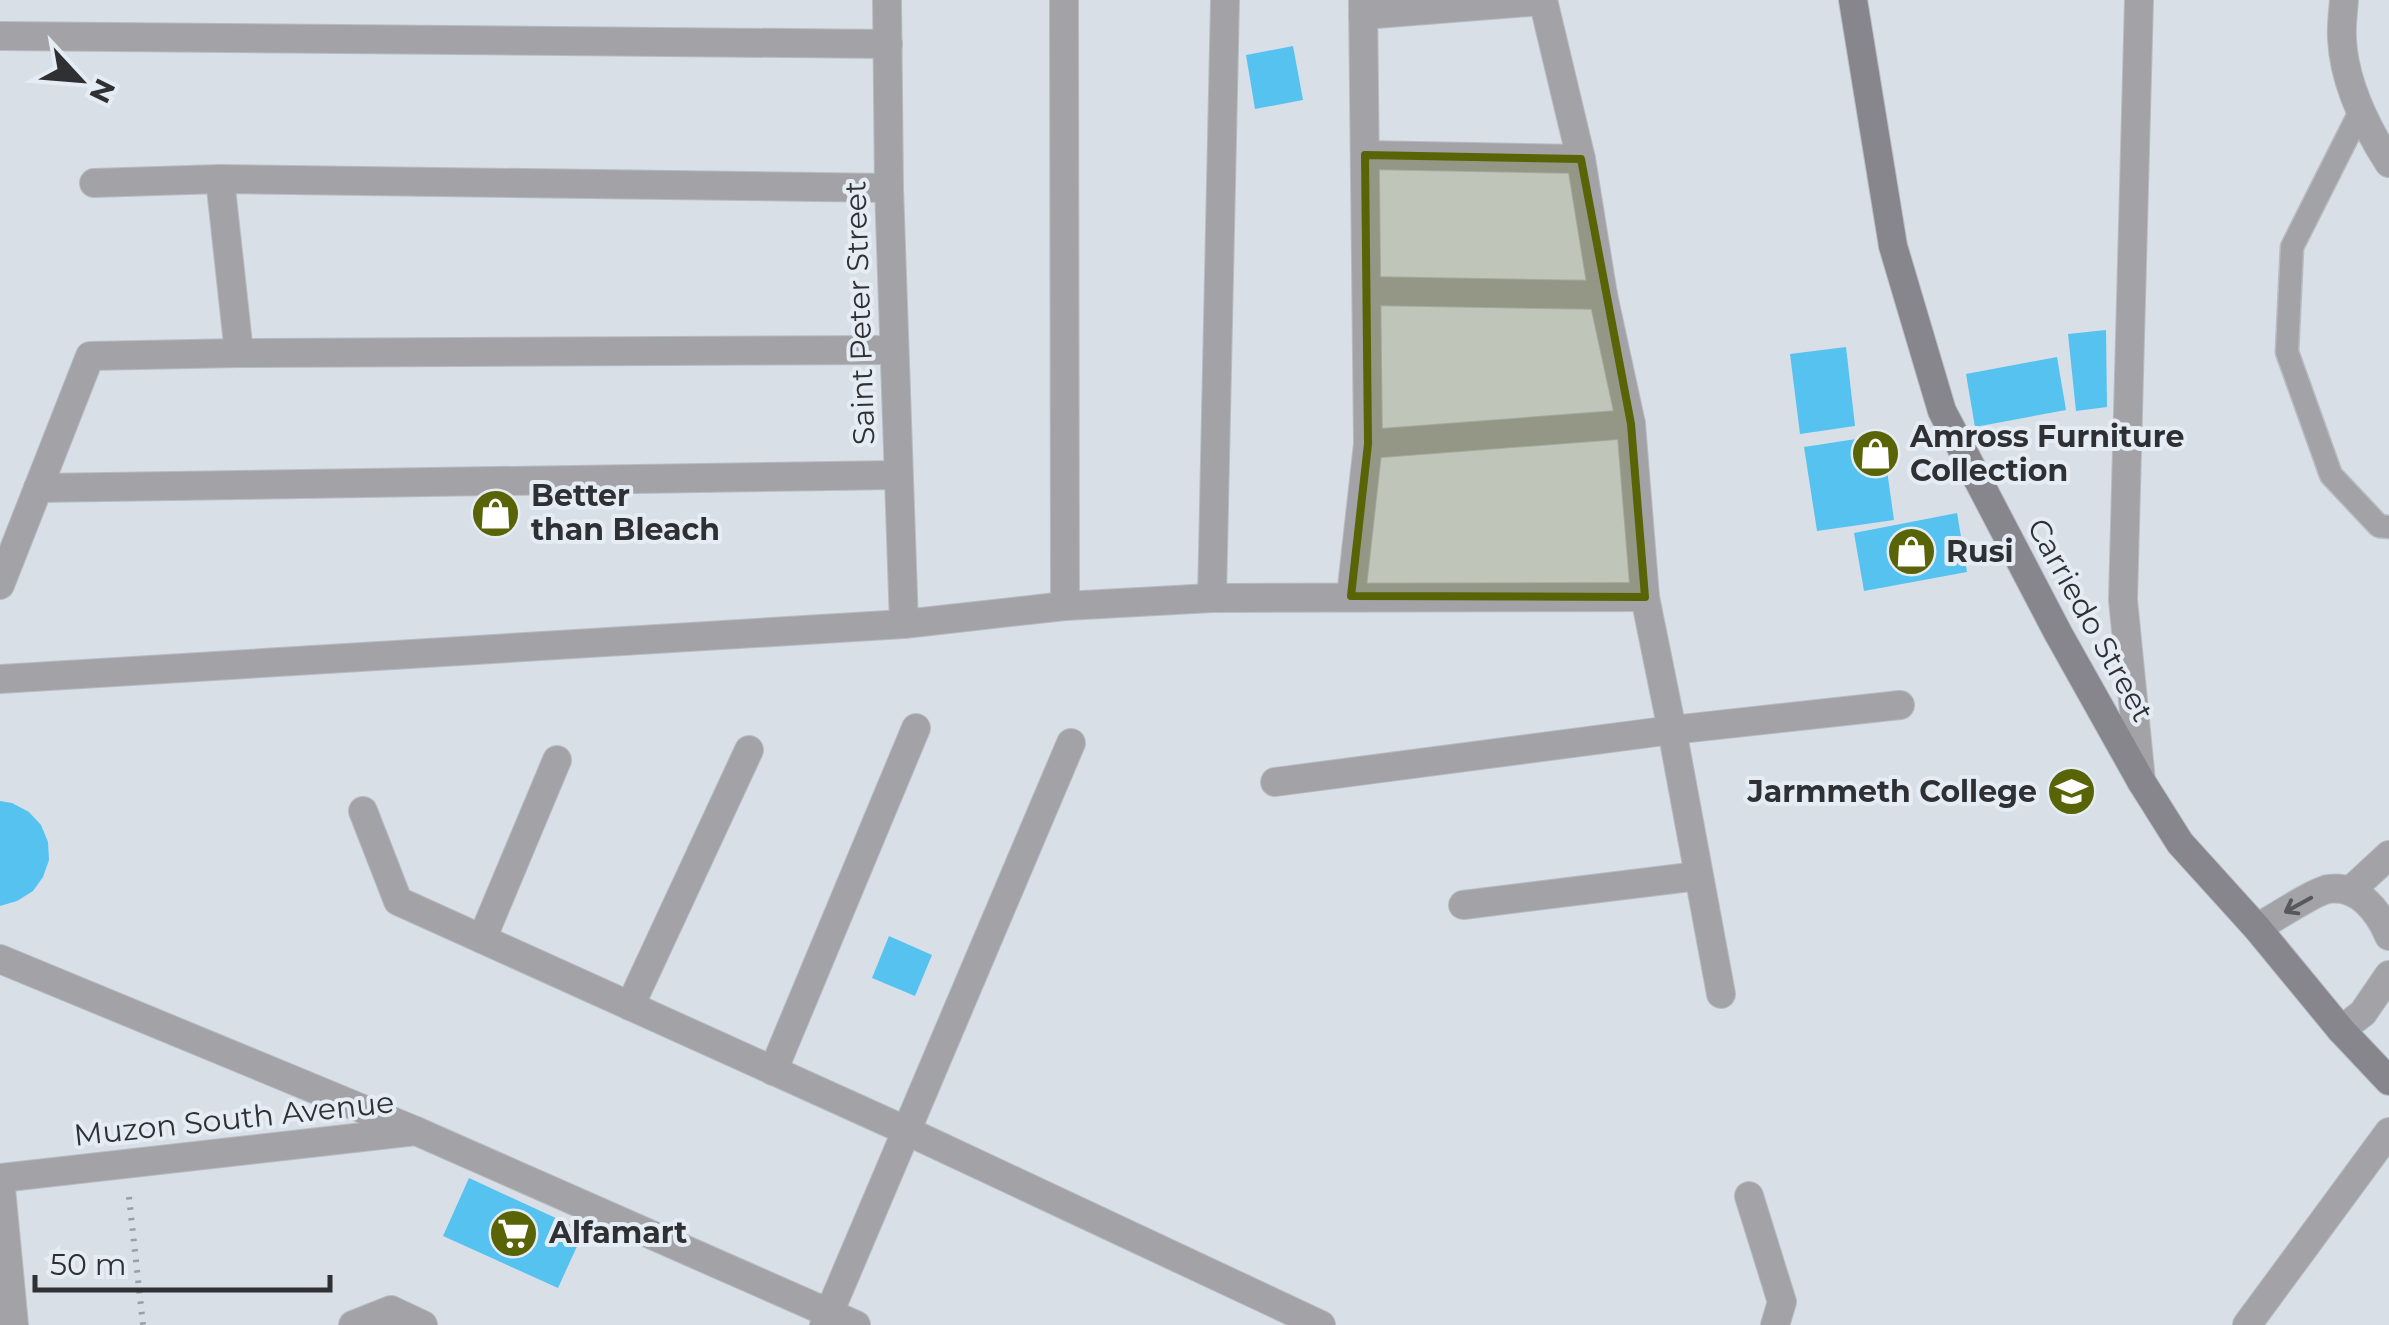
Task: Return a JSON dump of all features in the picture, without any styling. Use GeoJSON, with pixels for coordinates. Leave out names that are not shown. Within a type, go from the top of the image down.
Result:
{"type":"FeatureCollection","features":[{"type":"Feature","properties":{"kind":"main road","name":"Carriedo Street"},"geometry":{"type":"LineString","coordinates":[[1853,0],[1893,246],[1942,411],[2058,633],[2141,782],[2180,843],[2389,1081]]}},
{"type":"Feature","properties":{"kind":"street","name":"Saint Peter Street"},"geometry":{"type":"LineString","coordinates":[[887,0],[889,188],[904,624]]}},
{"type":"Feature","properties":{"kind":"street"},"geometry":{"type":"LineString","coordinates":[[1064,0],[1066,606]]}},
{"type":"Feature","properties":{"kind":"street"},"geometry":{"type":"LineString","coordinates":[[1212,598],[1226,0]]}},
{"type":"Feature","properties":{"kind":"street"},"geometry":{"type":"LineString","coordinates":[[2139,0],[2123,600],[2141,782]]}},
{"type":"Feature","properties":{"kind":"street"},"geometry":{"type":"LineString","coordinates":[[2344,0],[2342,41],[2350,77],[2367,128],[2389,164]]}},
{"type":"Feature","properties":{"kind":"street"},"geometry":{"type":"LineString","coordinates":[[1352,596],[1368,444],[1363,7],[1543,1],[1581,159],[1603,295],[1631,424],[1644,597],[1722,994]]}},
{"type":"Feature","properties":{"kind":"street"},"geometry":{"type":"LineString","coordinates":[[0,36],[888,44]]}},
{"type":"Feature","properties":{"kind":"street"},"geometry":{"type":"LineString","coordinates":[[1365,155],[1581,159]]}},
{"type":"Feature","properties":{"kind":"street"},"geometry":{"type":"LineString","coordinates":[[220,180],[238,353]]}},
{"type":"Feature","properties":{"kind":"street"},"geometry":{"type":"LineString","coordinates":[[94,183],[220,180],[889,188]]}},
{"type":"Feature","properties":{"kind":"street"},"geometry":{"type":"LineString","coordinates":[[1368,291],[1603,295]]}},
{"type":"Feature","properties":{"kind":"street"},"geometry":{"type":"LineString","coordinates":[[0,585],[90,356],[894,350]]}},
{"type":"Feature","properties":{"kind":"street"},"geometry":{"type":"LineString","coordinates":[[1368,444],[1631,424]]}},
{"type":"Feature","properties":{"kind":"street"},"geometry":{"type":"LineString","coordinates":[[38,488],[898,475]]}},
{"type":"Feature","properties":{"kind":"street"},"geometry":{"type":"LineString","coordinates":[[0,679],[904,624],[1066,606],[1212,598],[1644,597]]}},
{"type":"Feature","properties":{"kind":"street"},"geometry":{"type":"LineString","coordinates":[[1276,782],[1672,730],[1900,705]]}},
{"type":"Feature","properties":{"kind":"street"},"geometry":{"type":"LineString","coordinates":[[773,1071],[916,728]]}},
{"type":"Feature","properties":{"kind":"street"},"geometry":{"type":"LineString","coordinates":[[827,1319],[1071,743]]}},
{"type":"Feature","properties":{"kind":"street"},"geometry":{"type":"LineString","coordinates":[[630,1006],[749,750]]}},
{"type":"Feature","properties":{"kind":"street"},"geometry":{"type":"LineString","coordinates":[[482,938],[557,760]]}},
{"type":"Feature","properties":{"kind":"street"},"geometry":{"type":"LineString","coordinates":[[363,811],[398,900],[907,1131],[1321,1325]]}},
{"type":"Feature","properties":{"kind":"street"},"geometry":{"type":"LineString","coordinates":[[2350,891],[2389,855]]}},
{"type":"Feature","properties":{"kind":"street"},"geometry":{"type":"LineString","coordinates":[[1463,905],[1698,876]]}},
{"type":"Feature","properties":{"kind":"street"},"geometry":{"type":"LineString","coordinates":[[2257,928],[2327,888],[2350,891],[2366,901],[2389,936]]}},
{"type":"Feature","properties":{"kind":"street"},"geometry":{"type":"LineString","coordinates":[[0,959],[416,1131]]}},
{"type":"Feature","properties":{"kind":"street"},"geometry":{"type":"LineString","coordinates":[[2341,1030],[2363,1013],[2389,975]]}},
{"type":"Feature","properties":{"kind":"street","name":"Muzon South Avenue"},"geometry":{"type":"LineString","coordinates":[[0,1178],[416,1131],[827,1319],[856,1325]]}},
{"type":"Feature","properties":{"kind":"street"},"geometry":{"type":"LineString","coordinates":[[2246,1325],[2389,1132]]}},
{"type":"Feature","properties":{"kind":"street"},"geometry":{"type":"LineString","coordinates":[[0,1178],[14,1325]]}},
{"type":"Feature","properties":{"kind":"street"},"geometry":{"type":"LineString","coordinates":[[1750,1196],[1782,1302],[1775,1325]]}},
{"type":"Feature","properties":{"kind":"street"},"geometry":{"type":"LineString","coordinates":[[353,1325],[391,1310],[423,1325]]}},
{"type":"Feature","properties":{"kind":"lane"},"geometry":{"type":"LineString","coordinates":[[2361,110],[2292,247],[2287,352],[2331,475],[2379,526],[2389,528]]}},
{"type":"Feature","properties":{"kind":"path"},"geometry":{"type":"LineString","coordinates":[[126,1165],[143,1325]]}},
{"type":"Feature","properties":{"kind":"highlighted area"},"geometry":{"type":"Polygon","coordinates":[[[1365,155],[1581,159],[1631,424],[1645,597],[1351,596],[1368,444],[1365,155]]]}},
{"type":"Feature","properties":{"kind":"building"},"geometry":{"type":"Polygon","coordinates":[[[1293,46],[1303,100],[1255,109],[1246,55],[1293,46]]]}},
{"type":"Feature","properties":{"kind":"building"},"geometry":{"type":"Polygon","coordinates":[[[2106,330],[2107,407],[2076,411],[2068,334],[2106,330]]]}},
{"type":"Feature","properties":{"kind":"building"},"geometry":{"type":"Polygon","coordinates":[[[1846,347],[1855,426],[1800,434],[1790,354],[1846,347]]]}},
{"type":"Feature","properties":{"kind":"building"},"geometry":{"type":"Polygon","coordinates":[[[2057,357],[2066,410],[1975,427],[1966,374],[2057,357]]]}},
{"type":"Feature","properties":{"kind":"building"},"geometry":{"type":"Polygon","coordinates":[[[1882,435],[1894,520],[1817,531],[1804,447],[1882,435]]]}},
{"type":"Feature","properties":{"kind":"building","name":"Rusi"},"geometry":{"type":"Polygon","coordinates":[[[1957,513],[1967,572],[1864,591],[1854,533],[1957,513]]]}},
{"type":"Feature","properties":{"kind":"building"},"geometry":{"type":"Polygon","coordinates":[[[0,801],[29,812],[41,825],[48,842],[49,860],[33,891],[0,906],[0,801]]]}},
{"type":"Feature","properties":{"kind":"building"},"geometry":{"type":"Polygon","coordinates":[[[889,936],[932,955],[915,996],[872,978],[889,936]]]}},
{"type":"Feature","properties":{"kind":"building","name":"Alfamart"},"geometry":{"type":"Polygon","coordinates":[[[469,1178],[584,1231],[558,1288],[443,1236],[469,1178]]]}},
{"type":"Feature","properties":{"kind":"place","name":"Amross Furniture Collection"},"geometry":{"type":"Point","coordinates":[1875,454]}},
{"type":"Feature","properties":{"kind":"place","name":"Better than Bleach"},"geometry":{"type":"Point","coordinates":[496,513]}},
{"type":"Feature","properties":{"kind":"place","name":"Rusi"},"geometry":{"type":"Point","coordinates":[1911,552]}},
{"type":"Feature","properties":{"kind":"place","name":"Jarmmeth College"},"geometry":{"type":"Point","coordinates":[2072,792]}},
{"type":"Feature","properties":{"kind":"place","name":"Alfamart"},"geometry":{"type":"Point","coordinates":[514,1233]}}]}
